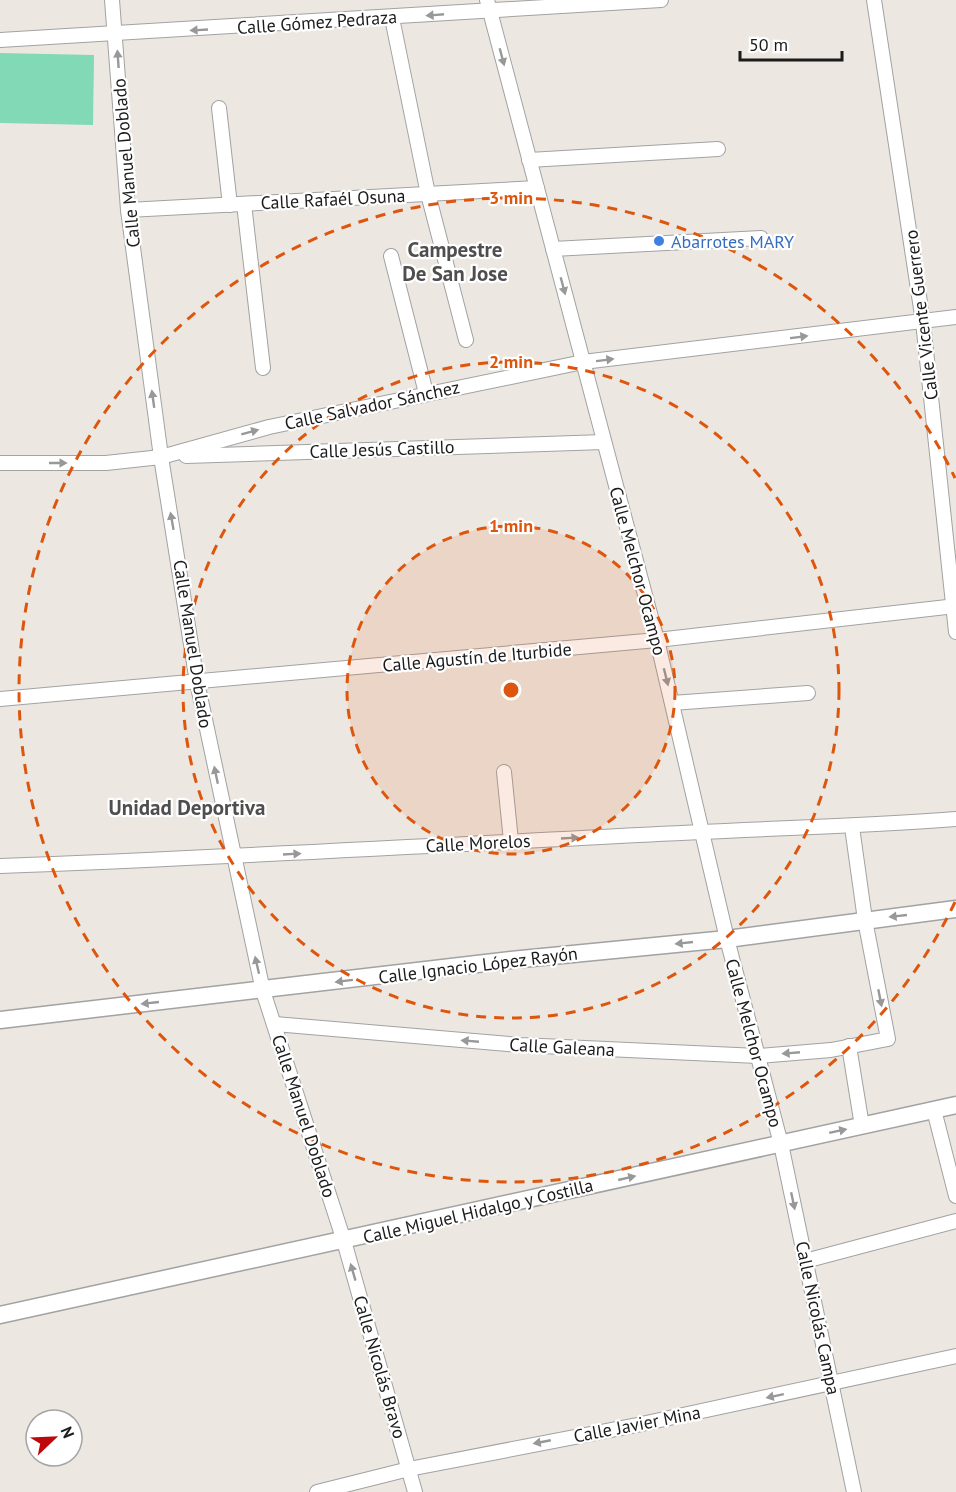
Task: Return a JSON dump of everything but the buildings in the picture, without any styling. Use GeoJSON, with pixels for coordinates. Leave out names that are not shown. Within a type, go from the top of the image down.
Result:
{"type":"FeatureCollection","features":[{"type":"Feature","properties":{"kind":"street"},"geometry":{"type":"LineString","coordinates":[[112,0],[116,32]]}},
{"type":"Feature","properties":{"kind":"street","name":"Calle Gómez Pedraza"},"geometry":{"type":"LineString","coordinates":[[0,40],[392,18],[488,5],[661,0]]}},
{"type":"Feature","properties":{"kind":"street","name":"Calle Vicente Guerrero"},"geometry":{"type":"LineString","coordinates":[[874,0],[923,322],[956,632]]}},
{"type":"Feature","properties":{"kind":"street","name":"Calle Melchor Ocampo"},"geometry":{"type":"LineString","coordinates":[[488,5],[657,640],[727,939],[781,1144]]}},
{"type":"Feature","properties":{"kind":"street"},"geometry":{"type":"LineString","coordinates":[[392,18],[428,194],[466,340]]}},
{"type":"Feature","properties":{"kind":"street","name":"Calle Manuel Doblado"},"geometry":{"type":"LineString","coordinates":[[116,32],[128,210],[161,457],[197,682],[263,991],[344,1241]]}},
{"type":"Feature","properties":{"kind":"street"},"geometry":{"type":"LineString","coordinates":[[219,108],[263,368]]}},
{"type":"Feature","properties":{"kind":"street"},"geometry":{"type":"LineString","coordinates":[[529,160],[718,149]]}},
{"type":"Feature","properties":{"kind":"street","name":"Calle Rafaél Osuna"},"geometry":{"type":"LineString","coordinates":[[128,210],[537,188]]}},
{"type":"Feature","properties":{"kind":"street"},"geometry":{"type":"LineString","coordinates":[[553,249],[761,238]]}},
{"type":"Feature","properties":{"kind":"street"},"geometry":{"type":"LineString","coordinates":[[391,256],[426,393]]}},
{"type":"Feature","properties":{"kind":"street","name":"Calle Salvador Sánchez"},"geometry":{"type":"LineString","coordinates":[[0,463],[106,463],[161,457],[269,427],[583,362],[956,317]]}},
{"type":"Feature","properties":{"kind":"street","name":"Calle Jesús Castillo"},"geometry":{"type":"LineString","coordinates":[[161,457],[604,442]]}},
{"type":"Feature","properties":{"kind":"street","name":"Calle Agustín de Iturbide"},"geometry":{"type":"LineString","coordinates":[[0,699],[657,640],[954,606]]}},
{"type":"Feature","properties":{"kind":"street"},"geometry":{"type":"LineString","coordinates":[[672,703],[808,693]]}},
{"type":"Feature","properties":{"kind":"street"},"geometry":{"type":"LineString","coordinates":[[504,772],[511,841]]}},
{"type":"Feature","properties":{"kind":"street","name":"Calle Morelos"},"geometry":{"type":"LineString","coordinates":[[0,866],[233,857],[956,819]]}},
{"type":"Feature","properties":{"kind":"street"},"geometry":{"type":"LineString","coordinates":[[852,826],[866,920]]}},
{"type":"Feature","properties":{"kind":"street","name":"Calle Ignacio López Rayón"},"geometry":{"type":"LineString","coordinates":[[0,1020],[263,991],[511,960],[727,939],[956,909]]}},
{"type":"Feature","properties":{"kind":"street","name":"Calle Galeana"},"geometry":{"type":"LineString","coordinates":[[275,1024],[520,1045],[758,1056],[849,1046],[888,1039],[866,920]]}},
{"type":"Feature","properties":{"kind":"street"},"geometry":{"type":"LineString","coordinates":[[849,1046],[862,1126]]}},
{"type":"Feature","properties":{"kind":"street","name":"Calle Miguel Hidalgo y Costilla"},"geometry":{"type":"LineString","coordinates":[[0,1315],[956,1105]]}},
{"type":"Feature","properties":{"kind":"street"},"geometry":{"type":"LineString","coordinates":[[934,1110],[956,1196]]}},
{"type":"Feature","properties":{"kind":"street","name":"Calle Nicolás Campa"},"geometry":{"type":"LineString","coordinates":[[781,1144],[854,1492]]}},
{"type":"Feature","properties":{"kind":"street"},"geometry":{"type":"LineString","coordinates":[[805,1261],[956,1221]]}},
{"type":"Feature","properties":{"kind":"street","name":"Calle Nicolás Bravo"},"geometry":{"type":"LineString","coordinates":[[344,1241],[415,1492]]}},
{"type":"Feature","properties":{"kind":"street","name":"Calle Javier Mina"},"geometry":{"type":"LineString","coordinates":[[317,1492],[409,1469],[832,1384],[956,1356]]}},
{"type":"Feature","properties":{"kind":"green space"},"geometry":{"type":"Polygon","coordinates":[[[0,53],[94,55],[93,125],[0,123],[0,53]]]}},
{"type":"Feature","properties":{"kind":"place","name":"Abarrotes MARY"},"geometry":{"type":"Point","coordinates":[659,241]}},
{"type":"Feature","properties":{"kind":"district","name":"Campestre De San Jose"},"geometry":{"type":"Point","coordinates":[455,261]}},
{"type":"Feature","properties":{"kind":"district","name":"Unidad Deportiva"},"geometry":{"type":"Point","coordinates":[187,807]}}]}
